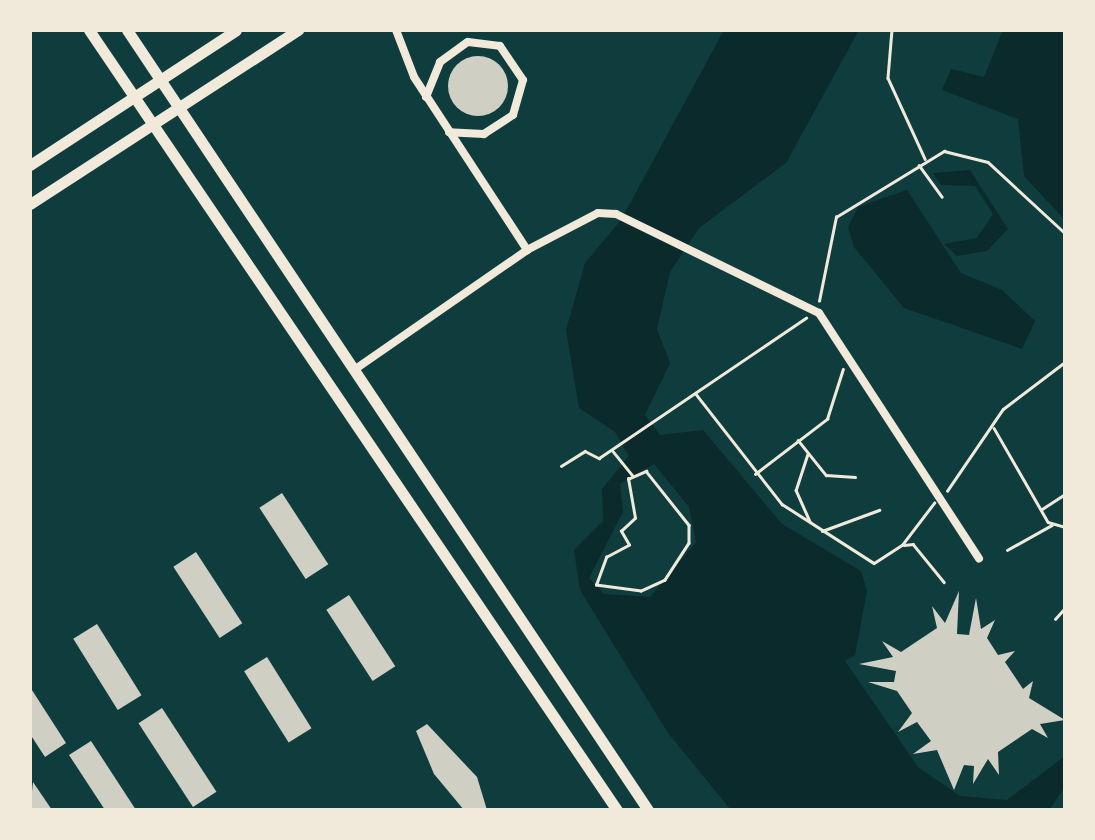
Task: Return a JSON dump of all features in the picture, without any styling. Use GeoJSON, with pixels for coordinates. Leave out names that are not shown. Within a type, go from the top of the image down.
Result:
{"type":"FeatureCollection","features":[{"type":"Feature","properties":{"kind":"main road"},"geometry":{"type":"LineString","coordinates":[[89,30],[617,810]]}},
{"type":"Feature","properties":{"kind":"main road"},"geometry":{"type":"LineString","coordinates":[[127,30],[648,810]]}},
{"type":"Feature","properties":{"kind":"main road"},"geometry":{"type":"LineString","coordinates":[[30,165],[236,30]]}},
{"type":"Feature","properties":{"kind":"main road"},"geometry":{"type":"LineString","coordinates":[[30,204],[298,30]]}},
{"type":"Feature","properties":{"kind":"street"},"geometry":{"type":"LineString","coordinates":[[396,30],[426,97],[527,250]]}},
{"type":"Feature","properties":{"kind":"street"},"geometry":{"type":"LineString","coordinates":[[426,97],[440,62],[468,42],[500,46],[523,80],[513,115],[484,134],[449,132]]}},
{"type":"Feature","properties":{"kind":"street"},"geometry":{"type":"LineString","coordinates":[[354,370],[527,250],[598,213],[616,214],[816,311],[979,558]]}},
{"type":"Feature","properties":{"kind":"path"},"geometry":{"type":"LineString","coordinates":[[892,30],[888,78],[926,160]]}},
{"type":"Feature","properties":{"kind":"path"},"geometry":{"type":"LineString","coordinates":[[562,466],[585,450],[599,458],[816,311],[836,217],[944,151],[988,162],[1065,233]]}},
{"type":"Feature","properties":{"kind":"path"},"geometry":{"type":"LineString","coordinates":[[919,163],[942,197]]}},
{"type":"Feature","properties":{"kind":"path"},"geometry":{"type":"LineString","coordinates":[[754,476],[827,419],[832,383],[850,360]]}},
{"type":"Feature","properties":{"kind":"path"},"geometry":{"type":"LineString","coordinates":[[695,392],[754,476],[820,531],[874,563],[902,545],[940,498],[970,469],[992,427],[1024,388],[1065,362]]}},
{"type":"Feature","properties":{"kind":"path"},"geometry":{"type":"LineString","coordinates":[[992,427],[1041,510],[1065,527]]}},
{"type":"Feature","properties":{"kind":"path"},"geometry":{"type":"LineString","coordinates":[[797,439],[826,475],[855,477]]}},
{"type":"Feature","properties":{"kind":"path"},"geometry":{"type":"LineString","coordinates":[[613,448],[631,475],[635,518],[621,531],[629,546],[606,557],[594,580],[641,591],[665,580],[691,536],[655,476],[631,475]]}},
{"type":"Feature","properties":{"kind":"path"},"geometry":{"type":"LineString","coordinates":[[808,454],[796,490],[814,526]]}},
{"type":"Feature","properties":{"kind":"path"},"geometry":{"type":"LineString","coordinates":[[1041,510],[1065,494]]}},
{"type":"Feature","properties":{"kind":"path"},"geometry":{"type":"LineString","coordinates":[[820,531],[879,510]]}},
{"type":"Feature","properties":{"kind":"path"},"geometry":{"type":"LineString","coordinates":[[1007,550],[1056,524]]}},
{"type":"Feature","properties":{"kind":"path"},"geometry":{"type":"LineString","coordinates":[[902,545],[913,544],[944,582]]}},
{"type":"Feature","properties":{"kind":"path"},"geometry":{"type":"LineString","coordinates":[[1055,619],[1065,608]]}},
{"type":"Feature","properties":{"kind":"water"},"geometry":{"type":"Polygon","coordinates":[[[724,30],[859,30],[786,163],[699,228],[670,272],[657,329],[670,363],[645,415],[660,435],[703,430],[782,524],[861,571],[867,591],[855,655],[845,661],[918,767],[960,796],[1007,800],[1065,756],[1065,787],[1049,810],[731,810],[668,733],[580,590],[574,550],[603,521],[602,489],[629,456],[615,432],[579,408],[566,330],[585,263],[621,220],[724,30]],[[654,464],[620,484],[623,512],[589,578],[604,594],[650,597],[696,542],[689,507],[654,464]]]}},
{"type":"Feature","properties":{"kind":"water"},"geometry":{"type":"Polygon","coordinates":[[[1003,30],[1065,30],[1065,220],[1024,176],[1018,119],[942,90],[951,69],[984,77],[1003,30]]]}},
{"type":"Feature","properties":{"kind":"water"},"geometry":{"type":"Polygon","coordinates":[[[970,170],[1008,229],[987,251],[957,256],[944,244],[977,238],[993,214],[975,186],[941,185],[933,173],[970,170]]]}},
{"type":"Feature","properties":{"kind":"water"},"geometry":{"type":"Polygon","coordinates":[[[907,190],[961,273],[1002,290],[1035,321],[1022,349],[904,308],[854,247],[848,227],[858,207],[907,190]]]}},
{"type":"Feature","properties":{"kind":"building"},"geometry":{"type":"Polygon","coordinates":[[[478,56],[499,65],[508,86],[499,107],[478,116],[457,107],[448,86],[457,65],[478,56]]]}},
{"type":"Feature","properties":{"kind":"building"},"geometry":{"type":"Polygon","coordinates":[[[282,493],[328,564],[306,579],[259,508],[282,493]]]}},
{"type":"Feature","properties":{"kind":"building"},"geometry":{"type":"Polygon","coordinates":[[[196,552],[242,623],[220,638],[173,567],[196,552]]]}},
{"type":"Feature","properties":{"kind":"building"},"geometry":{"type":"Polygon","coordinates":[[[959,591],[957,634],[969,635],[976,598],[981,629],[995,620],[987,638],[998,655],[1015,651],[1005,662],[1023,689],[1033,681],[1029,698],[1065,720],[1040,724],[1048,738],[1032,729],[998,752],[999,775],[988,759],[973,784],[974,766],[964,765],[954,790],[937,750],[913,754],[931,741],[917,722],[898,732],[912,713],[897,691],[868,682],[894,682],[896,671],[859,664],[893,657],[882,641],[901,652],[937,628],[932,606],[945,623],[959,591]]]}},
{"type":"Feature","properties":{"kind":"building"},"geometry":{"type":"Polygon","coordinates":[[[349,595],[395,666],[373,681],[326,610],[349,595]]]}},
{"type":"Feature","properties":{"kind":"building"},"geometry":{"type":"Polygon","coordinates":[[[97,624],[142,695],[118,710],[73,639],[97,624]]]}},
{"type":"Feature","properties":{"kind":"building"},"geometry":{"type":"Polygon","coordinates":[[[267,657],[312,728],[289,743],[244,671],[267,657]]]}},
{"type":"Feature","properties":{"kind":"building"},"geometry":{"type":"Polygon","coordinates":[[[30,687],[66,743],[45,757],[30,734],[30,687]]]}},
{"type":"Feature","properties":{"kind":"building"},"geometry":{"type":"Polygon","coordinates":[[[162,708],[216,792],[193,807],[139,723],[162,708]]]}},
{"type":"Feature","properties":{"kind":"building"},"geometry":{"type":"Polygon","coordinates":[[[427,724],[477,777],[487,810],[464,810],[434,774],[416,731],[427,724]]]}},
{"type":"Feature","properties":{"kind":"building"},"geometry":{"type":"Polygon","coordinates":[[[91,741],[136,810],[105,810],[69,755],[91,741]]]}},
{"type":"Feature","properties":{"kind":"building"},"geometry":{"type":"Polygon","coordinates":[[[33,782],[52,810],[30,810],[33,782]]]}}]}
